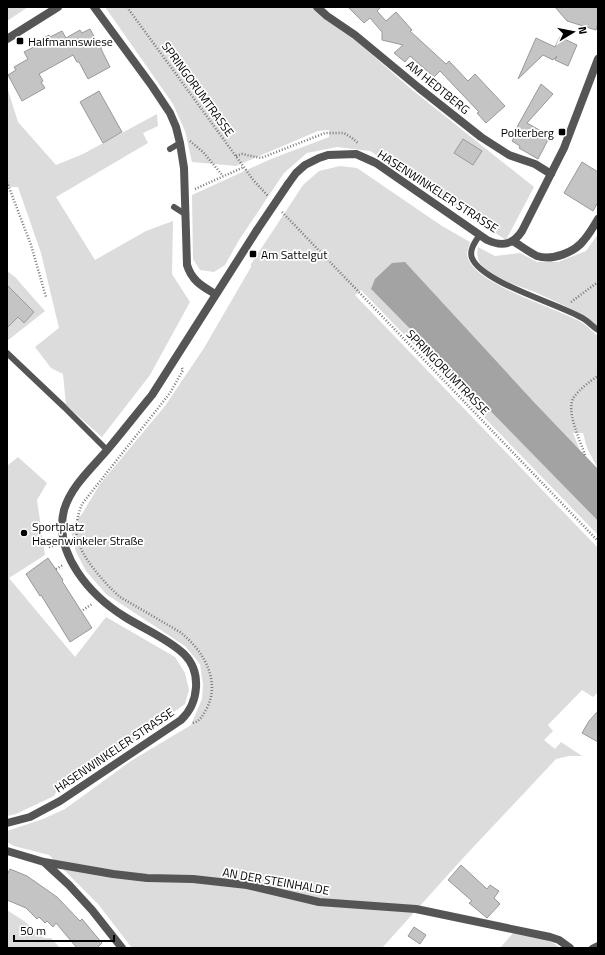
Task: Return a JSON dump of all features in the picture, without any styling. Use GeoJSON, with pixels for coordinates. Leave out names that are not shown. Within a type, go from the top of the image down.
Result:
{"type":"FeatureCollection","features":[{"type":"Feature","properties":{"kind":"street"},"geometry":{"type":"LineString","coordinates":[[7,39],[58,7]]}},
{"type":"Feature","properties":{"kind":"street"},"geometry":{"type":"LineString","coordinates":[[94,7],[168,109],[180,143],[185,193],[186,255],[188,270],[198,284],[215,294]]}},
{"type":"Feature","properties":{"kind":"street","name":"AM HEDTBERG"},"geometry":{"type":"LineString","coordinates":[[317,7],[327,16],[355,35],[481,137],[509,155],[535,164],[551,174]]}},
{"type":"Feature","properties":{"kind":"street"},"geometry":{"type":"LineString","coordinates":[[598,59],[567,142],[522,231],[513,241],[533,254],[541,256],[552,257],[568,253],[584,240],[598,219]]}},
{"type":"Feature","properties":{"kind":"street","name":"HASENWINKELER STRASSE"},"geometry":{"type":"LineString","coordinates":[[7,823],[36,815],[60,802],[186,715],[195,697],[196,680],[189,661],[185,655],[125,617],[101,599],[83,578],[65,546],[63,535],[64,512],[69,498],[78,484],[144,405],[177,356],[256,230],[288,184],[300,170],[319,158],[338,154],[356,154],[376,164],[479,236],[496,243],[513,241]]}},
{"type":"Feature","properties":{"kind":"street","name":"AN DER STEINHALDE"},"geometry":{"type":"LineString","coordinates":[[7,851],[44,862],[127,876],[193,879],[247,885],[319,902],[416,909],[550,937],[558,940],[570,948]]}},
{"type":"Feature","properties":{"kind":"street"},"geometry":{"type":"LineString","coordinates":[[44,862],[69,885],[92,910],[122,948]]}},
{"type":"Feature","properties":{"kind":"lane"},"geometry":{"type":"LineString","coordinates":[[170,149],[180,143]]}},
{"type":"Feature","properties":{"kind":"lane"},"geometry":{"type":"LineString","coordinates":[[174,207],[185,214]]}},
{"type":"Feature","properties":{"kind":"lane"},"geometry":{"type":"LineString","coordinates":[[479,236],[472,248],[471,253],[472,258],[478,267],[505,284],[584,319],[598,330]]}},
{"type":"Feature","properties":{"kind":"lane"},"geometry":{"type":"LineString","coordinates":[[7,353],[107,450]]}},
{"type":"Feature","properties":{"kind":"lane"},"geometry":{"type":"LineString","coordinates":[[592,948],[598,945]]}},
{"type":"Feature","properties":{"kind":"path","name":"SPRINGORUMTRASSE"},"geometry":{"type":"LineString","coordinates":[[127,7],[254,181]]}},
{"type":"Feature","properties":{"kind":"path"},"geometry":{"type":"LineString","coordinates":[[177,131],[203,152],[223,176]]}},
{"type":"Feature","properties":{"kind":"path"},"geometry":{"type":"LineString","coordinates":[[236,156],[242,154],[261,158],[320,135],[332,133],[344,134],[352,138],[358,143],[363,157]]}},
{"type":"Feature","properties":{"kind":"path"},"geometry":{"type":"LineString","coordinates":[[185,193],[244,167]]}},
{"type":"Feature","properties":{"kind":"path"},"geometry":{"type":"LineString","coordinates":[[7,182],[31,245],[46,296]]}},
{"type":"Feature","properties":{"kind":"path","name":"SPRINGORUMTRASSE"},"geometry":{"type":"LineString","coordinates":[[285,215],[598,542]]}},
{"type":"Feature","properties":{"kind":"path"},"geometry":{"type":"LineString","coordinates":[[560,308],[598,282]]}},
{"type":"Feature","properties":{"kind":"path"},"geometry":{"type":"LineString","coordinates":[[175,723],[197,722],[203,716],[209,703],[212,682],[208,666],[188,638],[111,590],[87,558],[79,542],[77,533],[78,516],[82,504],[173,387],[183,370],[177,356]]}},
{"type":"Feature","properties":{"kind":"path"},"geometry":{"type":"LineString","coordinates":[[586,455],[572,417],[571,405],[574,397],[598,376]]}},
{"type":"Feature","properties":{"kind":"path"},"geometry":{"type":"LineString","coordinates":[[56,569],[62,566]]}},
{"type":"Feature","properties":{"kind":"shaded area"},"geometry":{"type":"Polygon","coordinates":[[[7,7],[28,7],[7,21],[7,7]]]}},
{"type":"Feature","properties":{"kind":"shaded area"},"geometry":{"type":"Polygon","coordinates":[[[105,7],[318,7],[411,89],[534,187],[506,240],[370,151],[337,147],[307,153],[284,173],[239,240],[225,265],[214,272],[200,270],[193,259],[192,195],[271,159],[329,137],[329,130],[318,131],[236,166],[192,162],[185,131],[173,104],[105,7]]]}},
{"type":"Feature","properties":{"kind":"shaded area"},"geometry":{"type":"Polygon","coordinates":[[[7,87],[18,122],[56,165],[83,154],[157,114],[158,126],[143,133],[148,143],[56,197],[95,260],[146,231],[173,221],[172,274],[190,302],[150,375],[102,437],[66,405],[63,374],[51,368],[35,347],[59,328],[41,253],[18,187],[7,187],[7,87]]]}},
{"type":"Feature","properties":{"kind":"shaded area"},"geometry":{"type":"Polygon","coordinates":[[[340,166],[357,168],[442,226],[470,242],[467,254],[472,265],[483,275],[518,295],[584,324],[598,336],[598,469],[587,448],[583,433],[573,433],[580,450],[532,400],[371,289],[598,521],[598,535],[361,290],[355,295],[598,548],[598,692],[593,697],[582,690],[548,725],[553,731],[544,740],[555,749],[561,742],[582,756],[569,756],[556,759],[464,857],[382,948],[132,948],[98,904],[49,855],[14,846],[7,842],[7,831],[43,819],[65,809],[131,761],[191,725],[202,699],[203,684],[200,664],[185,646],[106,594],[86,571],[76,552],[70,527],[82,514],[100,484],[165,406],[204,348],[251,267],[251,264],[303,185],[319,171],[340,166]]]}},
{"type":"Feature","properties":{"kind":"shaded area"},"geometry":{"type":"Polygon","coordinates":[[[598,234],[598,326],[564,305],[494,276],[485,269],[477,256],[478,247],[495,256],[520,253],[537,262],[558,262],[586,251],[598,234]]]}},
{"type":"Feature","properties":{"kind":"shaded area"},"geometry":{"type":"Polygon","coordinates":[[[405,262],[532,400],[598,469],[598,521],[371,289],[375,279],[392,263],[405,262]]]}},
{"type":"Feature","properties":{"kind":"shaded area"},"geometry":{"type":"Polygon","coordinates":[[[7,271],[15,277],[45,311],[7,341],[7,271]]]}},
{"type":"Feature","properties":{"kind":"shaded area"},"geometry":{"type":"Polygon","coordinates":[[[18,457],[47,483],[37,500],[45,555],[9,578],[75,657],[106,617],[175,657],[185,673],[189,690],[185,704],[124,748],[59,787],[54,796],[16,814],[7,816],[7,466],[18,457]]]}},
{"type":"Feature","properties":{"kind":"shaded area"},"geometry":{"type":"Polygon","coordinates":[[[7,910],[24,921],[44,938],[51,938],[60,948],[7,948],[7,910]]]}},
{"type":"Feature","properties":{"kind":"shaded area"},"geometry":{"type":"Polygon","coordinates":[[[514,932],[532,935],[550,941],[560,948],[500,948],[514,932]]]}},
{"type":"Feature","properties":{"kind":"building"},"geometry":{"type":"Polygon","coordinates":[[[348,7],[381,7],[377,11],[386,21],[396,12],[412,30],[410,31],[446,64],[449,61],[468,81],[475,74],[505,106],[486,123],[477,113],[479,112],[440,71],[434,77],[410,56],[405,62],[394,53],[403,45],[382,40],[382,32],[370,18],[364,23],[348,7]]]}},
{"type":"Feature","properties":{"kind":"building"},"geometry":{"type":"Polygon","coordinates":[[[555,7],[598,7],[598,23],[596,30],[567,21],[555,7]]]}},
{"type":"Feature","properties":{"kind":"building"},"geometry":{"type":"Polygon","coordinates":[[[90,29],[98,44],[102,46],[101,49],[110,67],[88,79],[79,62],[77,62],[73,55],[39,74],[43,81],[41,82],[45,88],[22,101],[8,75],[16,70],[14,67],[28,59],[24,52],[36,46],[34,43],[49,35],[50,37],[62,31],[66,38],[80,30],[82,33],[90,29]]]}},
{"type":"Feature","properties":{"kind":"building"},"geometry":{"type":"Polygon","coordinates":[[[560,37],[577,45],[568,66],[555,60],[557,56],[553,60],[543,55],[518,79],[536,38],[555,47],[560,37]]]}},
{"type":"Feature","properties":{"kind":"building"},"geometry":{"type":"Polygon","coordinates":[[[541,84],[553,94],[527,123],[550,136],[538,159],[519,148],[520,146],[512,141],[519,129],[517,127],[541,84]]]}},
{"type":"Feature","properties":{"kind":"building"},"geometry":{"type":"Polygon","coordinates":[[[99,91],[122,132],[103,143],[80,102],[99,91]]]}},
{"type":"Feature","properties":{"kind":"building"},"geometry":{"type":"Polygon","coordinates":[[[463,139],[482,151],[473,165],[454,153],[463,139]]]}},
{"type":"Feature","properties":{"kind":"building"},"geometry":{"type":"Polygon","coordinates":[[[582,162],[598,172],[598,202],[593,211],[564,193],[582,162]]]}},
{"type":"Feature","properties":{"kind":"building"},"geometry":{"type":"Polygon","coordinates":[[[7,285],[34,312],[24,323],[18,317],[7,328],[7,285]]]}},
{"type":"Feature","properties":{"kind":"building"},"geometry":{"type":"Polygon","coordinates":[[[48,558],[92,628],[70,642],[26,574],[48,558]]]}},
{"type":"Feature","properties":{"kind":"building"},"geometry":{"type":"Polygon","coordinates":[[[598,711],[598,742],[582,733],[589,721],[598,711]]]}},
{"type":"Feature","properties":{"kind":"building"},"geometry":{"type":"Polygon","coordinates":[[[461,865],[487,889],[490,885],[499,891],[494,898],[500,904],[487,918],[469,903],[472,901],[448,880],[461,865]]]}},
{"type":"Feature","properties":{"kind":"building"},"geometry":{"type":"Polygon","coordinates":[[[10,869],[27,876],[57,897],[80,921],[82,919],[102,943],[97,948],[77,948],[56,923],[53,927],[47,921],[45,923],[39,917],[37,919],[26,908],[7,900],[7,875],[10,869]]]}},
{"type":"Feature","properties":{"kind":"building"},"geometry":{"type":"Polygon","coordinates":[[[414,927],[426,935],[420,944],[408,936],[414,927]]]}},
{"type":"Feature","properties":{"kind":"place","name":"Halfmannswiese"},"geometry":{"type":"Point","coordinates":[20,41]}},
{"type":"Feature","properties":{"kind":"place","name":"Polterberg"},"geometry":{"type":"Point","coordinates":[562,132]}},
{"type":"Feature","properties":{"kind":"place","name":"Am Sattelgut"},"geometry":{"type":"Point","coordinates":[253,254]}},
{"type":"Feature","properties":{"kind":"place","name":"Sportplatz Hasenwinkeler Straße"},"geometry":{"type":"Point","coordinates":[24,533]}}]}
